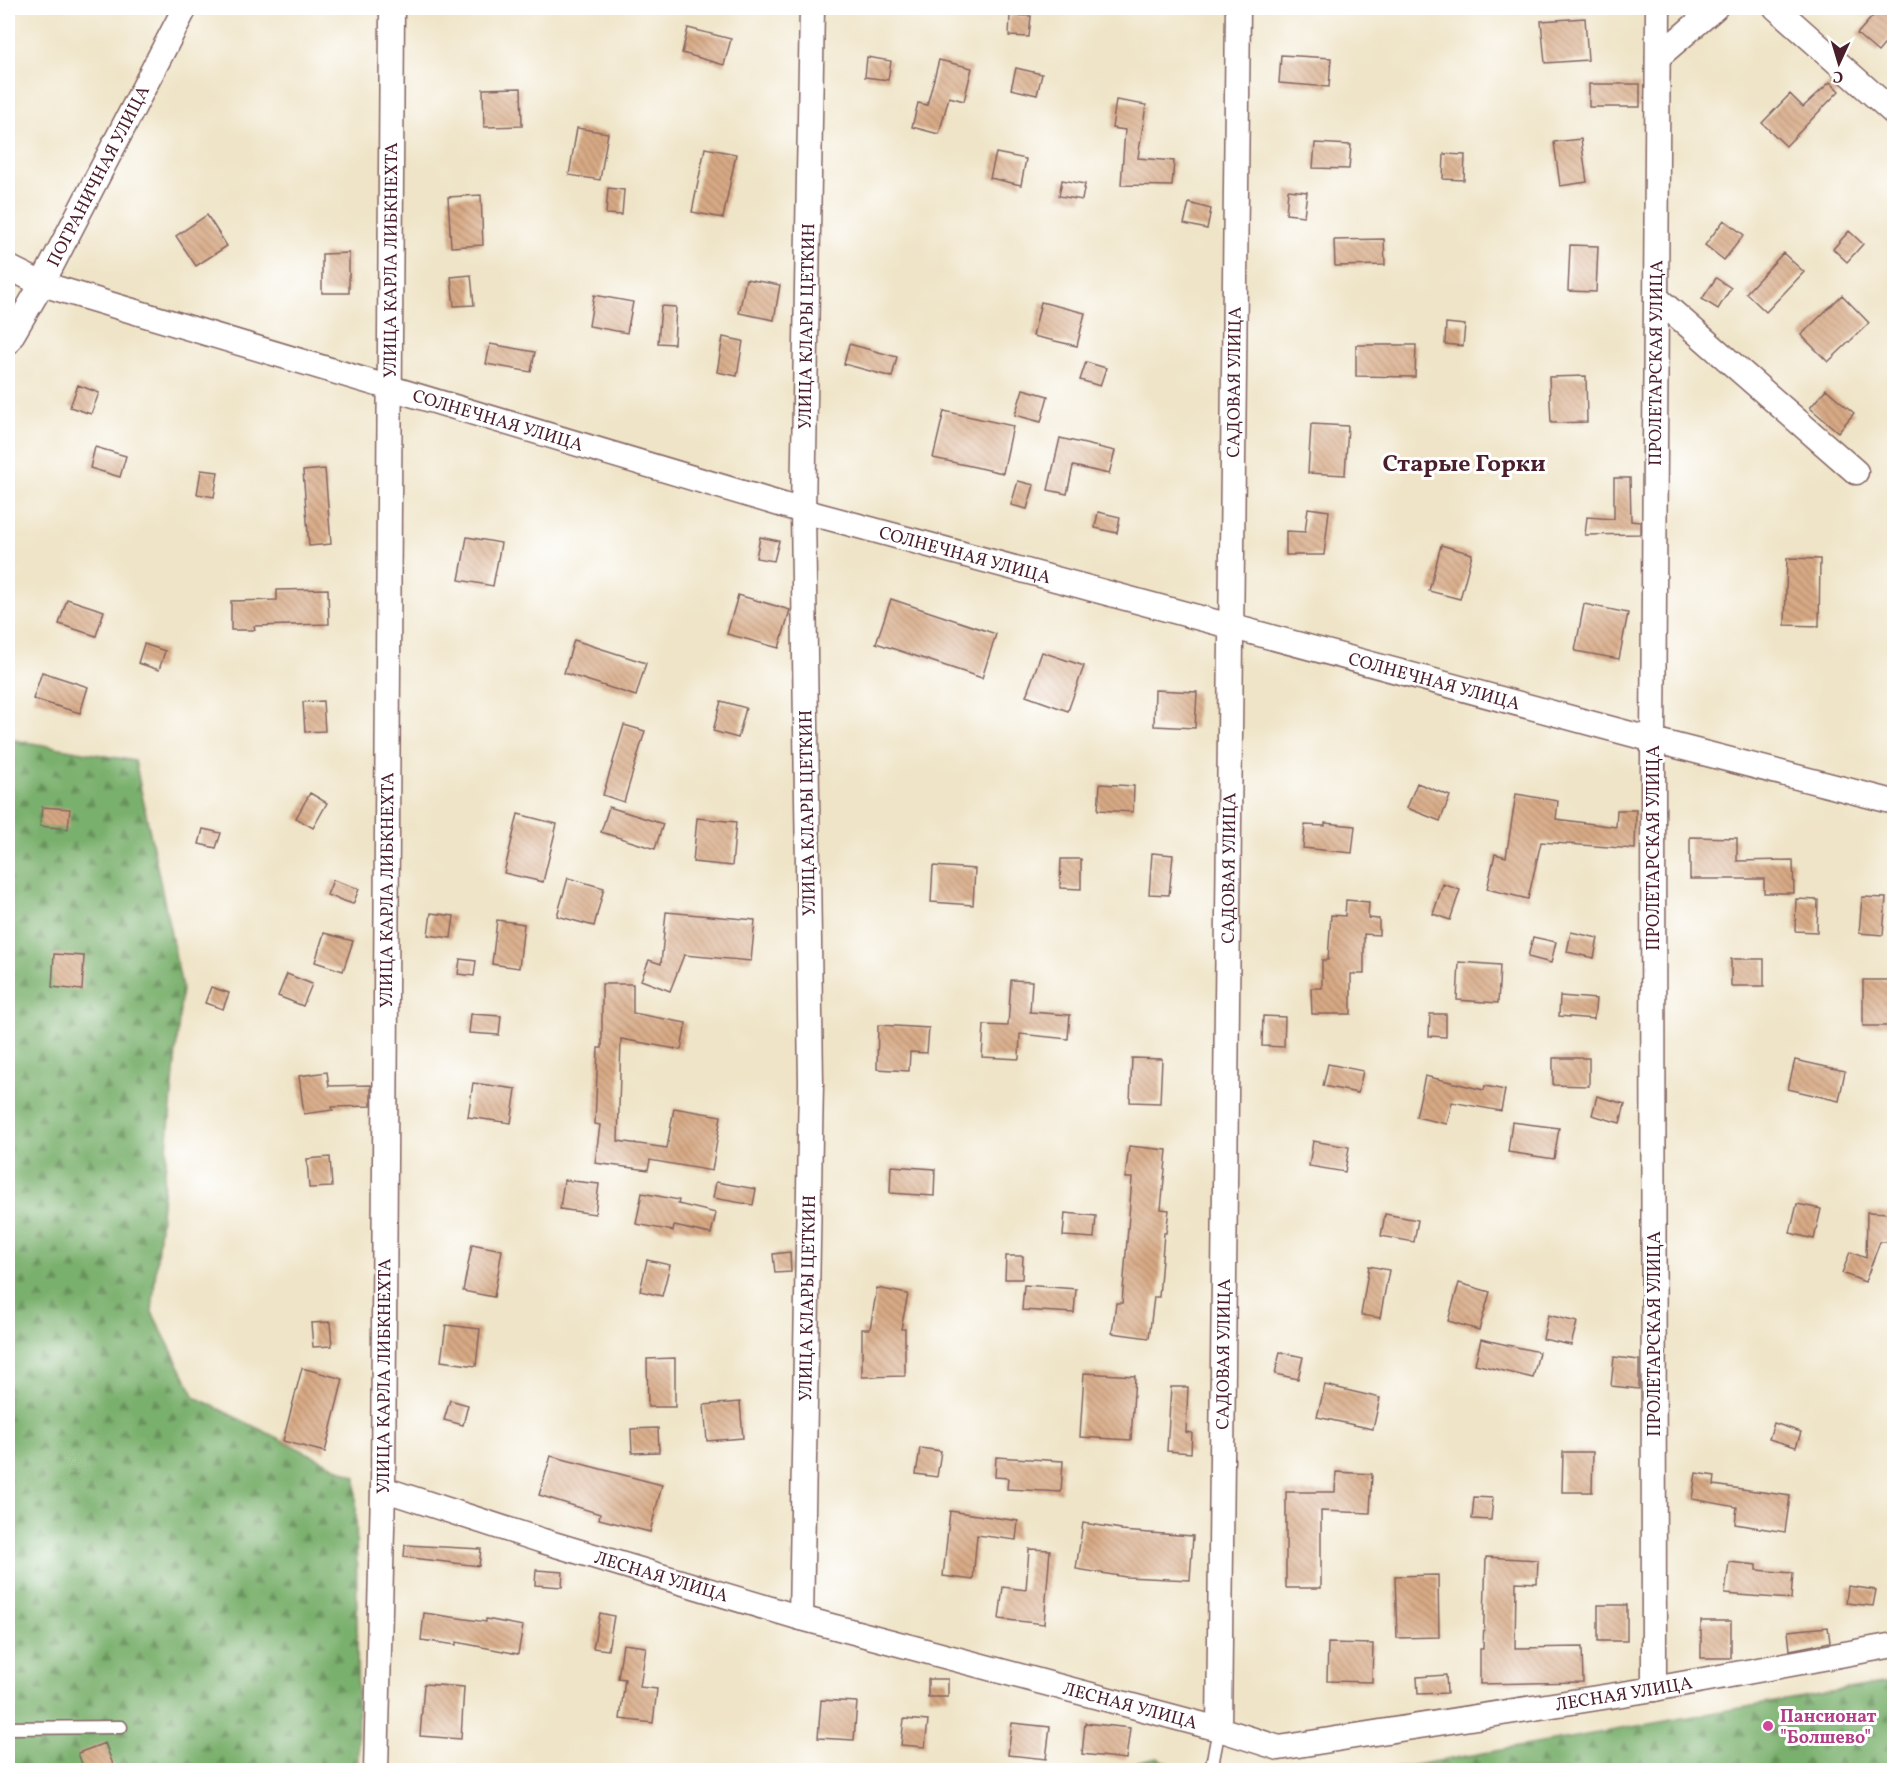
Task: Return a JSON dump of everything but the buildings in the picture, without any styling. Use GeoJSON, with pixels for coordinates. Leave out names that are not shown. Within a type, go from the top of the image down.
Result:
{"type":"FeatureCollection","features":[{"type":"Feature","properties":{"kind":"street","name":"ПОГРАНИЧНАЯ УЛИЦА"},"geometry":{"type":"LineString","coordinates":[[8,342],[42,284],[184,8]]}},
{"type":"Feature","properties":{"kind":"street","name":"УЛИЦА КАРЛА ЛИБКНЕХТА"},"geometry":{"type":"LineString","coordinates":[[376,1770],[383,1489],[392,8]]}},
{"type":"Feature","properties":{"kind":"street","name":"УЛИЦА КЛАРЫ ЦЕТКИН"},"geometry":{"type":"LineString","coordinates":[[801,1618],[811,1083],[803,511],[812,8]]}},
{"type":"Feature","properties":{"kind":"street","name":"САДОВАЯ УЛИЦА"},"geometry":{"type":"LineString","coordinates":[[1219,1729],[1233,625],[1238,8]]}},
{"type":"Feature","properties":{"kind":"street","name":"ПРОЛЕТАРСКАЯ УЛИЦА"},"geometry":{"type":"LineString","coordinates":[[1654,1689],[1653,740],[1658,299],[1658,8]]}},
{"type":"Feature","properties":{"kind":"street"},"geometry":{"type":"LineString","coordinates":[[1658,57],[1715,8]]}},
{"type":"Feature","properties":{"kind":"street"},"geometry":{"type":"LineString","coordinates":[[1776,8],[1894,113]]}},
{"type":"Feature","properties":{"kind":"street","name":"СОЛНЕЧНАЯ УЛИЦА"},"geometry":{"type":"LineString","coordinates":[[8,267],[42,284],[803,511],[1653,740],[1894,802]]}},
{"type":"Feature","properties":{"kind":"street"},"geometry":{"type":"LineString","coordinates":[[1658,299],[1856,472]]}},
{"type":"Feature","properties":{"kind":"street","name":"ЛЕСНАЯ УЛИЦА"},"geometry":{"type":"LineString","coordinates":[[383,1489],[543,1541],[801,1618],[1219,1729],[1279,1748],[1654,1689],[1894,1645]]}},
{"type":"Feature","properties":{"kind":"lane"},"geometry":{"type":"LineString","coordinates":[[8,1728],[121,1727]]}},
{"type":"Feature","properties":{"kind":"lane"},"geometry":{"type":"LineString","coordinates":[[1211,1770],[1219,1729]]}},
{"type":"Feature","properties":{"kind":"green space"},"geometry":{"type":"Polygon","coordinates":[[[8,739],[135,761],[182,987],[152,1312],[195,1397],[356,1477],[358,1770],[8,1770],[8,739]]]}},
{"type":"Feature","properties":{"kind":"green space","name":"Пансионат \"Болшево\""},"geometry":{"type":"Polygon","coordinates":[[[1894,1681],[1894,1770],[1387,1770],[1894,1681]]]}},
{"type":"Feature","properties":{"kind":"green space"},"geometry":{"type":"Polygon","coordinates":[[[1157,1758],[1182,1770],[1104,1770],[1157,1758]]]}},
{"type":"Feature","properties":{"kind":"place","name":"Пансионат \"Болшево\""},"geometry":{"type":"Point","coordinates":[1768,1726]}},
{"type":"Feature","properties":{"kind":"district","name":"Старые Горки"},"geometry":{"type":"Point","coordinates":[1464,463]}}]}
